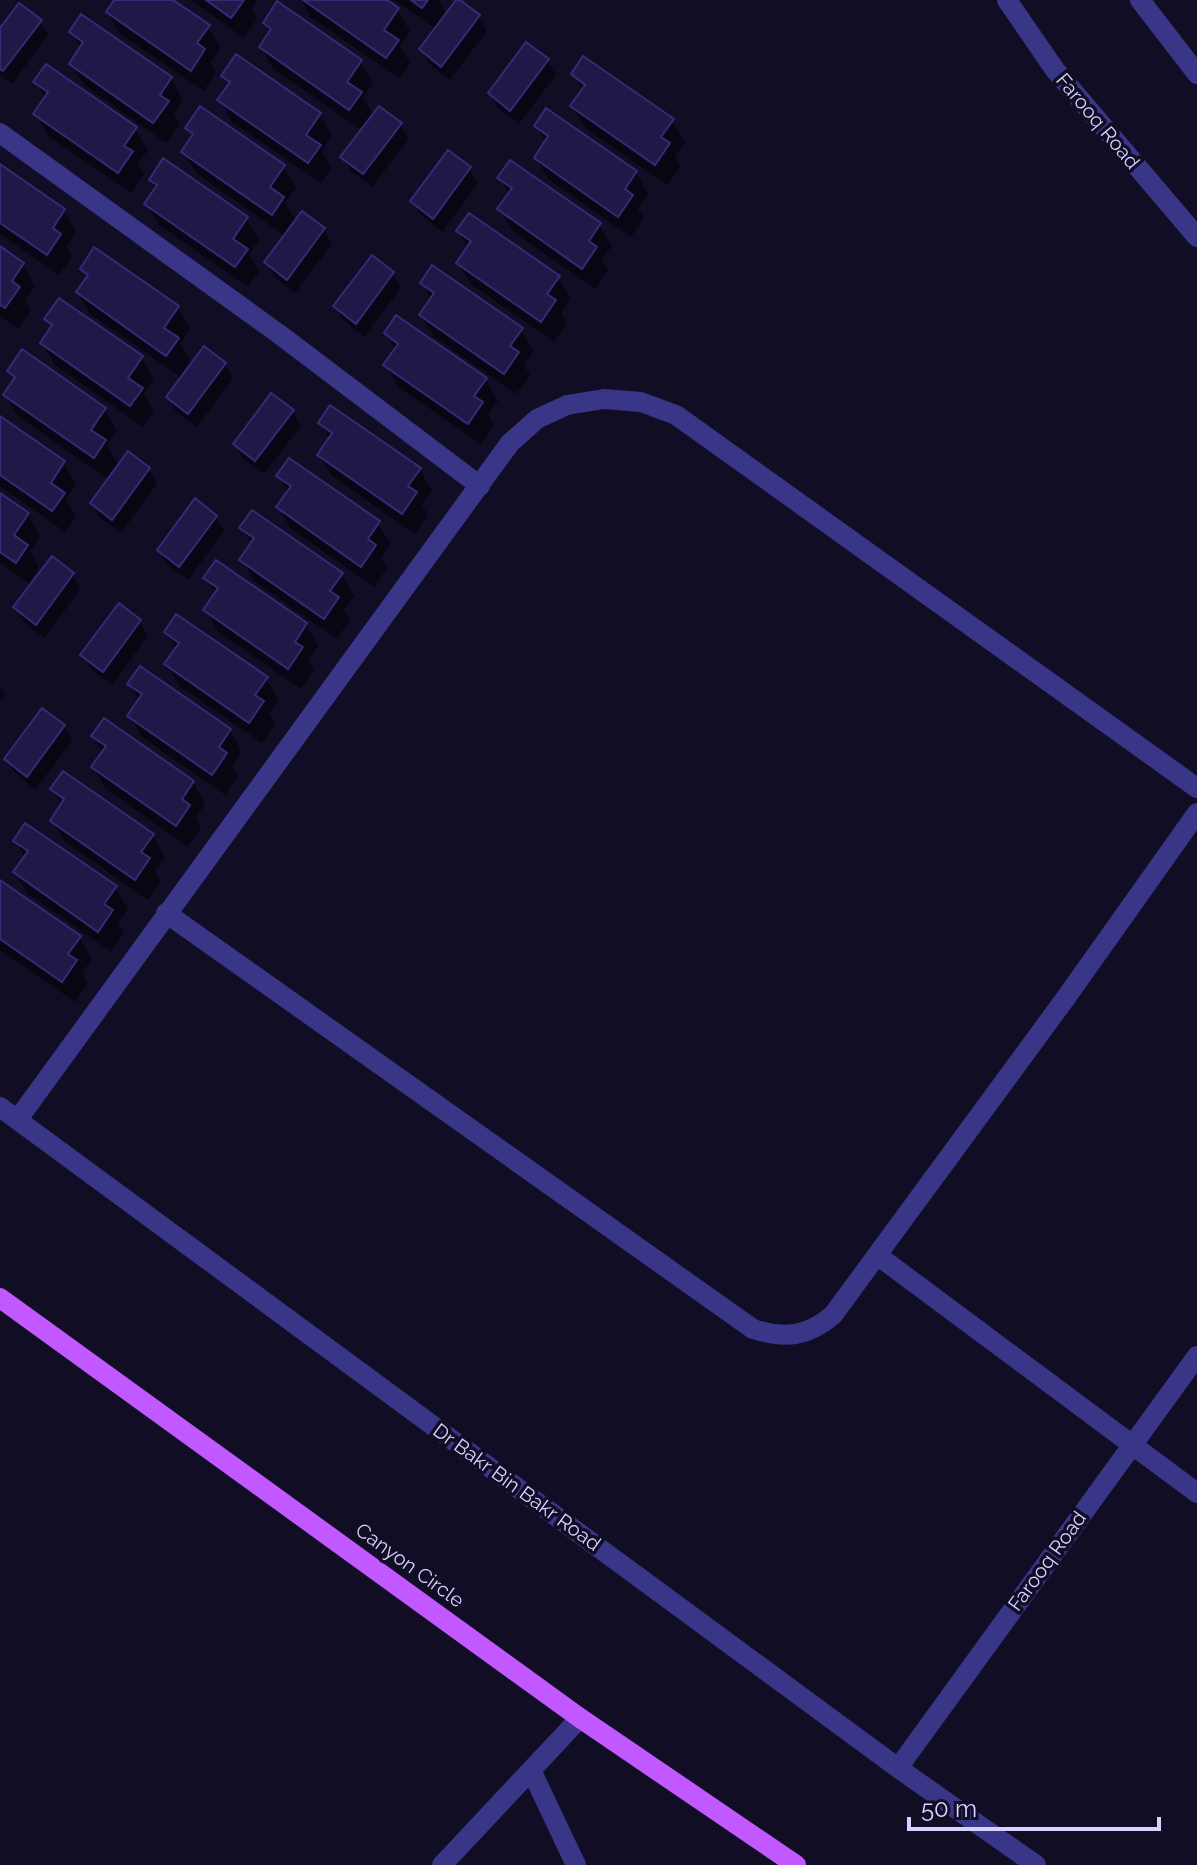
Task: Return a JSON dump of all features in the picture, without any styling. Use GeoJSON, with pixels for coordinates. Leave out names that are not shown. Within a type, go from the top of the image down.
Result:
{"type":"FeatureCollection","features":[{"type":"Feature","properties":{"kind":"main road","name":"Canyon Circle"},"geometry":{"type":"LineString","coordinates":[[0,1298],[580,1718],[796,1865]]}},
{"type":"Feature","properties":{"kind":"street","name":"Farooq Road"},"geometry":{"type":"LineString","coordinates":[[1007,0],[1055,70],[1197,237]]}},
{"type":"Feature","properties":{"kind":"street"},"geometry":{"type":"LineString","coordinates":[[1140,0],[1197,74]]}},
{"type":"Feature","properties":{"kind":"street"},"geometry":{"type":"LineString","coordinates":[[0,133],[279,334],[480,486]]}},
{"type":"Feature","properties":{"kind":"street"},"geometry":{"type":"LineString","coordinates":[[18,1119],[510,443],[537,419],[567,405],[604,399],[641,402],[676,415],[1197,788]]}},
{"type":"Feature","properties":{"kind":"street"},"geometry":{"type":"LineString","coordinates":[[166,913],[753,1329],[792,1335],[816,1330],[833,1315],[1197,813]]}},
{"type":"Feature","properties":{"kind":"street","name":"Dr Bakr Bin Bakr Road"},"geometry":{"type":"LineString","coordinates":[[0,1107],[898,1768],[1036,1865]]}},
{"type":"Feature","properties":{"kind":"street"},"geometry":{"type":"LineString","coordinates":[[877,1255],[1197,1493]]}},
{"type":"Feature","properties":{"kind":"street","name":"Farooq Road"},"geometry":{"type":"LineString","coordinates":[[898,1768],[1197,1356]]}},
{"type":"Feature","properties":{"kind":"street"},"geometry":{"type":"LineString","coordinates":[[442,1865],[580,1718]]}},
{"type":"Feature","properties":{"kind":"street"},"geometry":{"type":"LineString","coordinates":[[531,1770],[576,1865]]}},
{"type":"Feature","properties":{"kind":"building"},"geometry":{"type":"Polygon","coordinates":[[[114,0],[173,0],[210,25],[197,43],[205,49],[191,71],[106,12],[114,0]]]}},
{"type":"Feature","properties":{"kind":"building"},"geometry":{"type":"Polygon","coordinates":[[[206,0],[244,0],[231,18],[206,0]]]}},
{"type":"Feature","properties":{"kind":"building"},"geometry":{"type":"Polygon","coordinates":[[[303,0],[387,0],[399,8],[384,30],[399,40],[386,58],[303,0]]]}},
{"type":"Feature","properties":{"kind":"building"},"geometry":{"type":"Polygon","coordinates":[[[411,0],[428,0],[422,8],[411,0]]]}},
{"type":"Feature","properties":{"kind":"building"},"geometry":{"type":"Polygon","coordinates":[[[456,0],[480,15],[441,67],[419,49],[456,0]]]}},
{"type":"Feature","properties":{"kind":"building"},"geometry":{"type":"Polygon","coordinates":[[[277,1],[362,60],[347,82],[362,92],[349,110],[259,47],[271,29],[263,23],[277,1]]]}},
{"type":"Feature","properties":{"kind":"building"},"geometry":{"type":"Polygon","coordinates":[[[19,3],[42,20],[3,71],[0,69],[0,28],[19,3]]]}},
{"type":"Feature","properties":{"kind":"building"},"geometry":{"type":"Polygon","coordinates":[[[81,14],[172,77],[160,95],[169,101],[153,123],[69,64],[83,42],[69,32],[81,14]]]}},
{"type":"Feature","properties":{"kind":"building"},"geometry":{"type":"Polygon","coordinates":[[[526,42],[549,59],[510,111],[488,93],[526,42]]]}},
{"type":"Feature","properties":{"kind":"building"},"geometry":{"type":"Polygon","coordinates":[[[236,54],[321,113],[306,135],[321,145],[308,163],[217,100],[230,82],[221,76],[236,54]]]}},
{"type":"Feature","properties":{"kind":"building"},"geometry":{"type":"Polygon","coordinates":[[[583,56],[674,119],[661,137],[670,143],[655,165],[570,106],[585,85],[571,74],[583,56]]]}},
{"type":"Feature","properties":{"kind":"building"},"geometry":{"type":"Polygon","coordinates":[[[46,64],[137,127],[124,146],[133,151],[118,173],[33,114],[48,92],[33,82],[46,64]]]}},
{"type":"Feature","properties":{"kind":"building"},"geometry":{"type":"Polygon","coordinates":[[[200,106],[285,165],[270,187],[284,197],[272,215],[181,152],[193,134],[185,128],[200,106]]]}},
{"type":"Feature","properties":{"kind":"building"},"geometry":{"type":"Polygon","coordinates":[[[379,106],[402,123],[363,174],[340,157],[379,106]]]}},
{"type":"Feature","properties":{"kind":"building"},"geometry":{"type":"Polygon","coordinates":[[[546,108],[637,171],[625,189],[633,195],[618,217],[534,158],[548,136],[534,126],[546,108]]]}},
{"type":"Feature","properties":{"kind":"building"},"geometry":{"type":"Polygon","coordinates":[[[448,150],[471,167],[433,219],[410,201],[448,150]]]}},
{"type":"Feature","properties":{"kind":"building"},"geometry":{"type":"Polygon","coordinates":[[[163,158],[248,217],[233,239],[248,249],[235,267],[144,204],[157,185],[149,180],[163,158]]]}},
{"type":"Feature","properties":{"kind":"building"},"geometry":{"type":"Polygon","coordinates":[[[510,160],[601,223],[589,241],[597,247],[582,269],[497,209],[512,188],[497,178],[510,160]]]}},
{"type":"Feature","properties":{"kind":"building"},"geometry":{"type":"Polygon","coordinates":[[[0,164],[65,209],[53,228],[61,234],[47,255],[0,223],[0,164]]]}},
{"type":"Feature","properties":{"kind":"building"},"geometry":{"type":"Polygon","coordinates":[[[302,211],[325,228],[287,280],[264,262],[302,211]]]}},
{"type":"Feature","properties":{"kind":"building"},"geometry":{"type":"Polygon","coordinates":[[[469,213],[560,276],[547,294],[556,300],[541,322],[456,263],[471,241],[456,231],[469,213]]]}},
{"type":"Feature","properties":{"kind":"building"},"geometry":{"type":"Polygon","coordinates":[[[0,246],[24,263],[12,281],[20,287],[5,308],[0,305],[0,246]]]}},
{"type":"Feature","properties":{"kind":"building"},"geometry":{"type":"Polygon","coordinates":[[[94,247],[179,306],[164,328],[179,338],[166,356],[76,292],[88,275],[80,269],[94,247]]]}},
{"type":"Feature","properties":{"kind":"building"},"geometry":{"type":"Polygon","coordinates":[[[372,255],[394,272],[356,324],[333,306],[372,255]]]}},
{"type":"Feature","properties":{"kind":"building"},"geometry":{"type":"Polygon","coordinates":[[[432,265],[523,328],[510,346],[519,352],[504,374],[419,315],[434,293],[420,283],[432,265]]]}},
{"type":"Feature","properties":{"kind":"building"},"geometry":{"type":"Polygon","coordinates":[[[59,298],[143,356],[128,378],[143,388],[130,406],[40,343],[52,325],[44,319],[59,298]]]}},
{"type":"Feature","properties":{"kind":"building"},"geometry":{"type":"Polygon","coordinates":[[[396,315],[487,378],[474,396],[483,402],[468,424],[383,365],[398,344],[384,333],[396,315]]]}},
{"type":"Feature","properties":{"kind":"building"},"geometry":{"type":"Polygon","coordinates":[[[204,346],[226,363],[188,414],[166,397],[204,346]]]}},
{"type":"Feature","properties":{"kind":"building"},"geometry":{"type":"Polygon","coordinates":[[[22,349],[106,408],[91,430],[106,440],[94,458],[3,395],[15,377],[7,371],[22,349]]]}},
{"type":"Feature","properties":{"kind":"building"},"geometry":{"type":"Polygon","coordinates":[[[271,393],[294,410],[255,461],[233,444],[271,393]]]}},
{"type":"Feature","properties":{"kind":"building"},"geometry":{"type":"Polygon","coordinates":[[[330,405],[421,468],[408,486],[417,492],[402,514],[317,455],[332,433],[318,423],[330,405]]]}},
{"type":"Feature","properties":{"kind":"building"},"geometry":{"type":"Polygon","coordinates":[[[0,416],[65,461],[51,483],[65,493],[52,511],[0,475],[0,416]]]}},
{"type":"Feature","properties":{"kind":"building"},"geometry":{"type":"Polygon","coordinates":[[[128,451],[150,468],[112,520],[90,503],[128,451]]]}},
{"type":"Feature","properties":{"kind":"building"},"geometry":{"type":"Polygon","coordinates":[[[289,458],[380,521],[368,539],[376,545],[361,567],[276,507],[291,486],[276,476],[289,458]]]}},
{"type":"Feature","properties":{"kind":"building"},"geometry":{"type":"Polygon","coordinates":[[[0,493],[29,513],[14,535],[28,545],[16,563],[0,552],[0,493]]]}},
{"type":"Feature","properties":{"kind":"building"},"geometry":{"type":"Polygon","coordinates":[[[195,498],[217,516],[179,567],[157,550],[195,498]]]}},
{"type":"Feature","properties":{"kind":"building"},"geometry":{"type":"Polygon","coordinates":[[[252,510],[343,573],[330,591],[339,597],[324,619],[239,560],[254,538],[239,528],[252,510]]]}},
{"type":"Feature","properties":{"kind":"building"},"geometry":{"type":"Polygon","coordinates":[[[52,556],[74,573],[36,625],[13,607],[52,556]]]}},
{"type":"Feature","properties":{"kind":"building"},"geometry":{"type":"Polygon","coordinates":[[[216,560],[307,623],[295,642],[303,647],[288,669],[203,610],[218,588],[203,578],[216,560]]]}},
{"type":"Feature","properties":{"kind":"building"},"geometry":{"type":"Polygon","coordinates":[[[119,603],[141,620],[103,672],[80,655],[119,603]]]}},
{"type":"Feature","properties":{"kind":"building"},"geometry":{"type":"Polygon","coordinates":[[[176,614],[268,677],[255,695],[264,701],[249,723],[164,664],[179,643],[164,632],[176,614]]]}},
{"type":"Feature","properties":{"kind":"building"},"geometry":{"type":"Polygon","coordinates":[[[140,666],[231,729],[219,747],[227,753],[212,775],[127,716],[142,694],[127,684],[140,666]]]}},
{"type":"Feature","properties":{"kind":"building"},"geometry":{"type":"Polygon","coordinates":[[[42,708],[65,725],[27,777],[4,759],[42,708]]]}},
{"type":"Feature","properties":{"kind":"building"},"geometry":{"type":"Polygon","coordinates":[[[104,718],[194,781],[182,799],[190,805],[176,826],[91,767],[106,746],[91,736],[104,718]]]}},
{"type":"Feature","properties":{"kind":"building"},"geometry":{"type":"Polygon","coordinates":[[[63,771],[154,834],[141,852],[150,858],[135,880],[50,821],[64,799],[50,789],[63,771]]]}},
{"type":"Feature","properties":{"kind":"building"},"geometry":{"type":"Polygon","coordinates":[[[25,823],[117,886],[104,904],[113,910],[98,932],[13,872],[28,851],[13,841],[25,823]]]}},
{"type":"Feature","properties":{"kind":"building"},"geometry":{"type":"Polygon","coordinates":[[[0,880],[81,936],[68,954],[77,960],[62,982],[0,939],[0,880]]]}}]}
